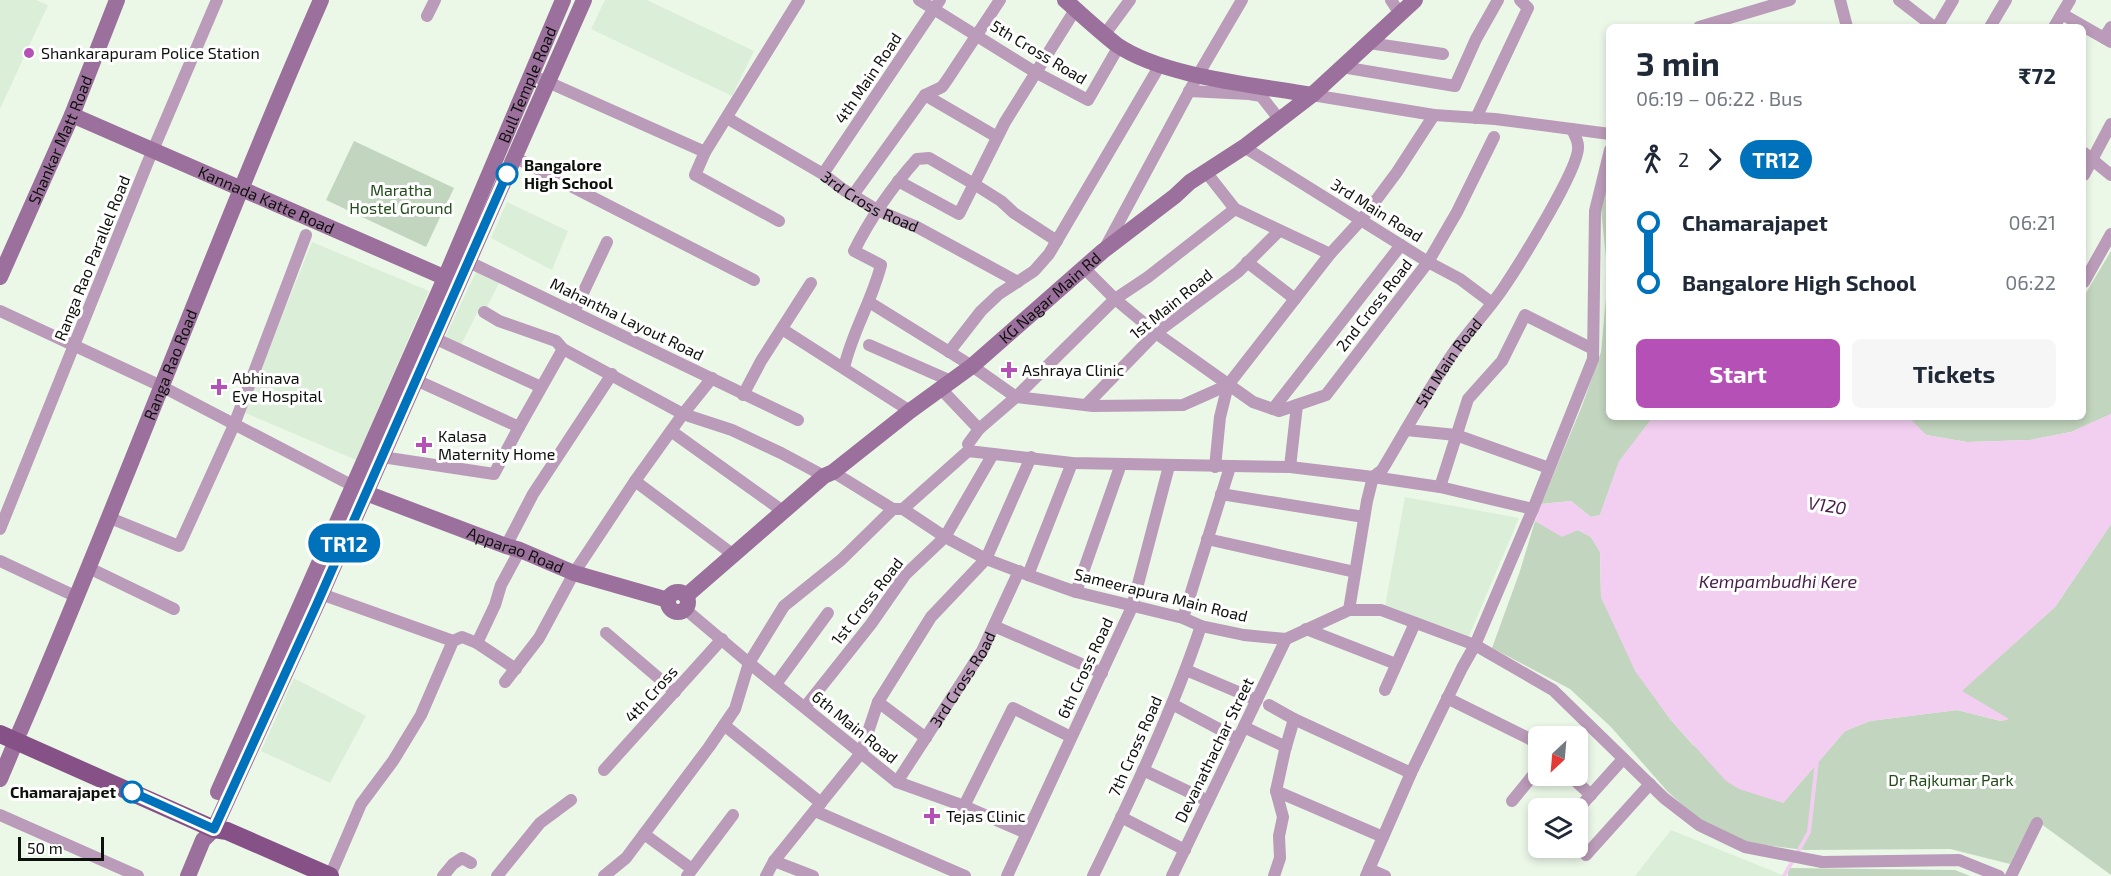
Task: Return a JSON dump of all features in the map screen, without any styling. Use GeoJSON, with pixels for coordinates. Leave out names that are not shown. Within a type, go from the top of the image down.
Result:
{"type":"FeatureCollection","features":[{"type":"Feature","properties":{"kind":"main road"},"geometry":{"type":"LineString","coordinates":[[0,722],[12,736],[212,827],[330,876]]}},
{"type":"Feature","properties":{"kind":"street","name":"Shankar Matt Road"},"geometry":{"type":"LineString","coordinates":[[0,277],[72,115],[117,0]]}},
{"type":"Feature","properties":{"kind":"street","name":"Ranga Rao Parallel Road"},"geometry":{"type":"LineString","coordinates":[[0,530],[153,150],[217,0]]}},
{"type":"Feature","properties":{"kind":"street","name":"Ranga Rao Road"},"geometry":{"type":"LineString","coordinates":[[0,779],[12,736],[77,597],[240,188],[321,0]]}},
{"type":"Feature","properties":{"kind":"street"},"geometry":{"type":"LineString","coordinates":[[428,16],[435,0]]}},
{"type":"Feature","properties":{"kind":"street","name":"Bull Temple Road"},"geometry":{"type":"LineString","coordinates":[[212,827],[452,281],[563,0]]}},
{"type":"Feature","properties":{"kind":"street","name":"Bull Temple Road"},"geometry":{"type":"LineString","coordinates":[[212,827],[321,594],[360,490],[382,457],[416,380],[434,338],[452,281],[469,262],[584,0]]}},
{"type":"Feature","properties":{"kind":"street"},"geometry":{"type":"LineString","coordinates":[[779,220],[695,176],[705,152],[799,0]]}},
{"type":"Feature","properties":{"kind":"street","name":"5th Cross Road"},"geometry":{"type":"LineString","coordinates":[[919,0],[937,5],[977,35],[1035,72],[1088,100],[1119,46]]}},
{"type":"Feature","properties":{"kind":"street"},"geometry":{"type":"LineString","coordinates":[[853,195],[925,94],[942,87],[1000,0]]}},
{"type":"Feature","properties":{"kind":"street"},"geometry":{"type":"LineString","coordinates":[[1105,34],[1130,0]]}},
{"type":"Feature","properties":{"kind":"street"},"geometry":{"type":"LineString","coordinates":[[1103,251],[1198,75],[1242,0]]}},
{"type":"Feature","properties":{"kind":"street","name":"KG Nagar Main Rd"},"geometry":{"type":"LineString","coordinates":[[685,603],[828,474],[972,366],[1103,251],[1190,182],[1244,147],[1312,95],[1369,43],[1396,7],[1415,0]]}},
{"type":"Feature","properties":{"kind":"street"},"geometry":{"type":"LineString","coordinates":[[1342,67],[1455,86],[1476,39],[1498,0]]}},
{"type":"Feature","properties":{"kind":"street"},"geometry":{"type":"LineString","coordinates":[[1476,118],[1528,8],[1520,0]]}},
{"type":"Feature","properties":{"kind":"street"},"geometry":{"type":"LineString","coordinates":[[1709,24],[1790,0]]}},
{"type":"Feature","properties":{"kind":"street"},"geometry":{"type":"LineString","coordinates":[[1840,0],[1846,24]]}},
{"type":"Feature","properties":{"kind":"street"},"geometry":{"type":"LineString","coordinates":[[1899,0],[1931,24]]}},
{"type":"Feature","properties":{"kind":"street"},"geometry":{"type":"LineString","coordinates":[[1937,24],[1953,0]]}},
{"type":"Feature","properties":{"kind":"street"},"geometry":{"type":"LineString","coordinates":[[1992,24],[2006,0]]}},
{"type":"Feature","properties":{"kind":"street"},"geometry":{"type":"LineString","coordinates":[[2056,24],[2070,0]]}},
{"type":"Feature","properties":{"kind":"street"},"geometry":{"type":"LineString","coordinates":[[898,181],[959,214],[997,137],[1072,4],[1119,46],[1160,65],[1198,75],[1434,115],[1606,133]]}},
{"type":"Feature","properties":{"kind":"street","name":"4th Main Road"},"geometry":{"type":"LineString","coordinates":[[823,174],[937,5]]}},
{"type":"Feature","properties":{"kind":"street"},"geometry":{"type":"LineString","coordinates":[[2062,14],[2079,24]]}},
{"type":"Feature","properties":{"kind":"street"},"geometry":{"type":"LineString","coordinates":[[2086,28],[2107,40],[2111,27]]}},
{"type":"Feature","properties":{"kind":"street"},"geometry":{"type":"LineString","coordinates":[[1369,43],[1443,54]]}},
{"type":"Feature","properties":{"kind":"street"},"geometry":{"type":"LineString","coordinates":[[949,352],[981,311],[999,294],[1034,271],[1057,241],[1160,65]]}},
{"type":"Feature","properties":{"kind":"street"},"geometry":{"type":"LineString","coordinates":[[532,75],[705,152]]}},
{"type":"Feature","properties":{"kind":"street"},"geometry":{"type":"LineString","coordinates":[[1190,91],[1261,96],[1279,119]]}},
{"type":"Feature","properties":{"kind":"street"},"geometry":{"type":"LineString","coordinates":[[925,94],[997,137]]}},
{"type":"Feature","properties":{"kind":"street","name":"Kannada Katte Road"},"geometry":{"type":"LineString","coordinates":[[72,115],[452,281]]}},
{"type":"Feature","properties":{"kind":"street"},"geometry":{"type":"LineString","coordinates":[[1215,466],[1220,417],[1228,385],[1330,254],[1362,219],[1397,172],[1434,115]]}},
{"type":"Feature","properties":{"kind":"street","name":"3rd Cross Road"},"geometry":{"type":"LineString","coordinates":[[727,118],[823,174],[877,210],[917,227],[1018,282]]}},
{"type":"Feature","properties":{"kind":"street"},"geometry":{"type":"LineString","coordinates":[[2111,124],[2088,157],[2111,175]]}},
{"type":"Feature","properties":{"kind":"street","name":"5th Main Road"},"geometry":{"type":"LineString","coordinates":[[1349,610],[1373,477],[1382,470],[1453,353],[1504,288],[1572,172],[1579,147],[1572,129]]}},
{"type":"Feature","properties":{"kind":"street","name":"2nd Cross Road"},"geometry":{"type":"LineString","coordinates":[[1273,409],[1279,411],[1326,395],[1428,262],[1494,137]]}},
{"type":"Feature","properties":{"kind":"street","name":"3rd Main Road"},"geometry":{"type":"LineString","coordinates":[[1244,147],[1428,262],[1460,279],[1492,303]]}},
{"type":"Feature","properties":{"kind":"street"},"geometry":{"type":"LineString","coordinates":[[514,157],[754,280]]}},
{"type":"Feature","properties":{"kind":"street"},"geometry":{"type":"LineString","coordinates":[[844,368],[854,332],[869,302],[881,265],[854,251],[877,210],[917,159],[929,158],[974,184],[1057,241]]}},
{"type":"Feature","properties":{"kind":"street"},"geometry":{"type":"LineString","coordinates":[[1385,876],[1368,872],[1411,772],[1475,645],[1593,359],[1595,211],[1606,166]]}},
{"type":"Feature","properties":{"kind":"street"},"geometry":{"type":"LineString","coordinates":[[1206,172],[1235,209],[1330,254]]}},
{"type":"Feature","properties":{"kind":"street"},"geometry":{"type":"LineString","coordinates":[[968,444],[979,429],[1016,397],[1115,299],[1148,277],[1235,209]]}},
{"type":"Feature","properties":{"kind":"street","name":"1st Main Road"},"geometry":{"type":"LineString","coordinates":[[1086,405],[1156,333],[1238,272],[1279,231]]}},
{"type":"Feature","properties":{"kind":"street"},"geometry":{"type":"LineString","coordinates":[[2086,278],[2111,234]]}},
{"type":"Feature","properties":{"kind":"street"},"geometry":{"type":"LineString","coordinates":[[110,518],[179,546],[234,425],[306,235]]}},
{"type":"Feature","properties":{"kind":"street"},"geometry":{"type":"LineString","coordinates":[[574,312],[607,242]]}},
{"type":"Feature","properties":{"kind":"street"},"geometry":{"type":"LineString","coordinates":[[1084,268],[1115,299],[1156,333],[1253,402],[1273,409],[1401,244]]}},
{"type":"Feature","properties":{"kind":"street","name":"Mahantha Layout Road"},"geometry":{"type":"LineString","coordinates":[[469,262],[798,420]]}},
{"type":"Feature","properties":{"kind":"street"},"geometry":{"type":"LineString","coordinates":[[1247,262],[1295,299]]}},
{"type":"Feature","properties":{"kind":"street"},"geometry":{"type":"LineString","coordinates":[[743,394],[761,361],[811,283]]}},
{"type":"Feature","properties":{"kind":"street"},"geometry":{"type":"LineString","coordinates":[[869,302],[972,366],[1016,397],[1086,405],[1183,405],[1228,385]]}},
{"type":"Feature","properties":{"kind":"street"},"geometry":{"type":"LineString","coordinates":[[0,311],[162,386],[360,490]]}},
{"type":"Feature","properties":{"kind":"street","name":"Sameerapura Main Road"},"geometry":{"type":"LineString","coordinates":[[484,312],[500,321],[556,342],[562,349],[683,414],[732,430],[828,474],[898,509],[986,559],[1076,592],[1183,618],[1201,626],[1286,639]]}},
{"type":"Feature","properties":{"kind":"street"},"geometry":{"type":"LineString","coordinates":[[1440,487],[1468,399],[1502,361],[1525,315],[1593,349]]}},
{"type":"Feature","properties":{"kind":"street"},"geometry":{"type":"LineString","coordinates":[[782,329],[910,411]]}},
{"type":"Feature","properties":{"kind":"street"},"geometry":{"type":"LineString","coordinates":[[434,338],[541,387]]}},
{"type":"Feature","properties":{"kind":"street"},"geometry":{"type":"LineString","coordinates":[[869,345],[946,385],[979,429]]}},
{"type":"Feature","properties":{"kind":"street"},"geometry":{"type":"LineString","coordinates":[[382,457],[494,474],[562,349]]}},
{"type":"Feature","properties":{"kind":"street"},"geometry":{"type":"LineString","coordinates":[[477,644],[495,605],[533,494],[612,374]]}},
{"type":"Feature","properties":{"kind":"street"},"geometry":{"type":"LineString","coordinates":[[505,682],[539,638],[574,573],[635,481],[670,431],[712,378]]}},
{"type":"Feature","properties":{"kind":"street"},"geometry":{"type":"LineString","coordinates":[[416,380],[519,427]]}},
{"type":"Feature","properties":{"kind":"street"},"geometry":{"type":"LineString","coordinates":[[1290,467],[1297,405]]}},
{"type":"Feature","properties":{"kind":"street"},"geometry":{"type":"LineString","coordinates":[[1406,430],[1456,435],[1549,468]]}},
{"type":"Feature","properties":{"kind":"street"},"geometry":{"type":"LineString","coordinates":[[670,431],[784,512]]}},
{"type":"Feature","properties":{"kind":"street"},"geometry":{"type":"LineString","coordinates":[[604,876],[626,858],[735,709],[749,663],[784,606],[968,451],[1072,463],[1290,467],[1440,487],[1533,509]]}},
{"type":"Feature","properties":{"kind":"street","name":"1st Cross Road"},"geometry":{"type":"LineString","coordinates":[[805,707],[871,624],[905,575],[945,537],[993,454]]}},
{"type":"Feature","properties":{"kind":"street"},"geometry":{"type":"LineString","coordinates":[[766,876],[774,861],[861,753],[878,702],[931,617],[986,559],[1031,457]]}},
{"type":"Feature","properties":{"kind":"street","name":"3rd Cross Road"},"geometry":{"type":"LineString","coordinates":[[897,782],[982,651],[1023,573],[1072,463]]}},
{"type":"Feature","properties":{"kind":"street"},"geometry":{"type":"LineString","coordinates":[[1076,592],[1121,464]]}},
{"type":"Feature","properties":{"kind":"street","name":"6th Cross Road"},"geometry":{"type":"LineString","coordinates":[[1007,876],[1132,606],[1169,466]]}},
{"type":"Feature","properties":{"kind":"street"},"geometry":{"type":"LineString","coordinates":[[1183,618],[1230,467]]}},
{"type":"Feature","properties":{"kind":"street"},"geometry":{"type":"LineString","coordinates":[[635,481],[735,556]]}},
{"type":"Feature","properties":{"kind":"street","name":"Apparao Road"},"geometry":{"type":"LineString","coordinates":[[360,490],[574,573],[668,600],[671,594],[677,592],[685,603]]}},
{"type":"Feature","properties":{"kind":"street"},"geometry":{"type":"LineString","coordinates":[[1221,494],[1364,517]]}},
{"type":"Feature","properties":{"kind":"street"},"geometry":{"type":"LineString","coordinates":[[1208,538],[1355,572]]}},
{"type":"Feature","properties":{"kind":"street"},"geometry":{"type":"LineString","coordinates":[[0,561],[77,597]]}},
{"type":"Feature","properties":{"kind":"street"},"geometry":{"type":"LineString","coordinates":[[89,568],[174,609]]}},
{"type":"Feature","properties":{"kind":"street"},"geometry":{"type":"LineString","coordinates":[[321,594],[453,641]]}},
{"type":"Feature","properties":{"kind":"street","name":"6th Main Road"},"geometry":{"type":"LineString","coordinates":[[685,603],[749,663],[897,782],[964,806],[1026,833]]}},
{"type":"Feature","properties":{"kind":"street"},"geometry":{"type":"LineString","coordinates":[[1286,639],[1349,610],[1380,610],[1475,645],[1553,690],[1664,798],[1699,825],[1745,847],[1822,862],[1959,860],[1999,876]]}},
{"type":"Feature","properties":{"kind":"street"},"geometry":{"type":"LineString","coordinates":[[776,684],[828,613]]}},
{"type":"Feature","properties":{"kind":"street"},"geometry":{"type":"LineString","coordinates":[[1384,690],[1415,623]]}},
{"type":"Feature","properties":{"kind":"street"},"geometry":{"type":"LineString","coordinates":[[994,626],[1102,673]]}},
{"type":"Feature","properties":{"kind":"street","name":"7th Cross Road"},"geometry":{"type":"LineString","coordinates":[[1094,876],[1172,704],[1201,626]]}},
{"type":"Feature","properties":{"kind":"street"},"geometry":{"type":"LineString","coordinates":[[1306,629],[1396,664]]}},
{"type":"Feature","properties":{"kind":"street"},"geometry":{"type":"LineString","coordinates":[[606,633],[675,692]]}},
{"type":"Feature","properties":{"kind":"street"},"geometry":{"type":"LineString","coordinates":[[330,876],[362,804],[393,761],[421,715],[453,641],[462,637],[516,669]]}},
{"type":"Feature","properties":{"kind":"street","name":"4th Cross"},"geometry":{"type":"LineString","coordinates":[[604,771],[722,639]]}},
{"type":"Feature","properties":{"kind":"street","name":"Devanathachar Street"},"geometry":{"type":"LineString","coordinates":[[1172,876],[1286,639]]}},
{"type":"Feature","properties":{"kind":"street"},"geometry":{"type":"LineString","coordinates":[[1186,670],[1257,700]]}},
{"type":"Feature","properties":{"kind":"street"},"geometry":{"type":"LineString","coordinates":[[1447,698],[1528,738]]}},
{"type":"Feature","properties":{"kind":"street"},"geometry":{"type":"LineString","coordinates":[[878,702],[926,738]]}},
{"type":"Feature","properties":{"kind":"street"},"geometry":{"type":"LineString","coordinates":[[1172,704],[1241,733],[1286,747]]}},
{"type":"Feature","properties":{"kind":"street"},"geometry":{"type":"LineString","coordinates":[[1269,705],[1294,719],[1411,772]]}},
{"type":"Feature","properties":{"kind":"street"},"geometry":{"type":"LineString","coordinates":[[964,806],[1013,708],[1071,737]]}},
{"type":"Feature","properties":{"kind":"street"},"geometry":{"type":"LineString","coordinates":[[1274,876],[1280,858],[1279,836],[1283,817],[1276,790],[1294,719]]}},
{"type":"Feature","properties":{"kind":"street"},"geometry":{"type":"LineString","coordinates":[[724,725],[818,807],[965,876]]}},
{"type":"Feature","properties":{"kind":"street"},"geometry":{"type":"LineString","coordinates":[[1588,798],[1623,759]]}},
{"type":"Feature","properties":{"kind":"street"},"geometry":{"type":"LineString","coordinates":[[1143,770],[1208,801]]}},
{"type":"Feature","properties":{"kind":"street"},"geometry":{"type":"LineString","coordinates":[[1512,801],[1528,781]]}},
{"type":"Feature","properties":{"kind":"street"},"geometry":{"type":"LineString","coordinates":[[1588,853],[1650,784]]}},
{"type":"Feature","properties":{"kind":"street"},"geometry":{"type":"LineString","coordinates":[[1581,786],[1591,795]]}},
{"type":"Feature","properties":{"kind":"street"},"geometry":{"type":"LineString","coordinates":[[1276,790],[1383,837]]}},
{"type":"Feature","properties":{"kind":"street"},"geometry":{"type":"LineString","coordinates":[[497,876],[540,824],[571,800]]}},
{"type":"Feature","properties":{"kind":"street"},"geometry":{"type":"LineString","coordinates":[[0,815],[138,876]]}},
{"type":"Feature","properties":{"kind":"street"},"geometry":{"type":"LineString","coordinates":[[644,834],[689,873],[733,815]]}},
{"type":"Feature","properties":{"kind":"street"},"geometry":{"type":"LineString","coordinates":[[1121,817],[1185,850]]}},
{"type":"Feature","properties":{"kind":"street"},"geometry":{"type":"LineString","coordinates":[[2011,876],[2037,823]]}},
{"type":"Feature","properties":{"kind":"street"},"geometry":{"type":"LineString","coordinates":[[188,876],[212,827]]}},
{"type":"Feature","properties":{"kind":"street"},"geometry":{"type":"LineString","coordinates":[[442,876],[462,858],[471,863]]}},
{"type":"Feature","properties":{"kind":"street"},"geometry":{"type":"LineString","coordinates":[[774,861],[813,876]]}},
{"type":"Feature","properties":{"kind":"shaded area"},"geometry":{"type":"Polygon","coordinates":[[[0,0],[36,0],[48,5],[0,109],[0,0]]]}},
{"type":"Feature","properties":{"kind":"shaded area"},"geometry":{"type":"Polygon","coordinates":[[[605,0],[647,0],[754,51],[732,96],[591,29],[605,0]]]}},
{"type":"Feature","properties":{"kind":"shaded area"},"geometry":{"type":"Polygon","coordinates":[[[507,202],[568,231],[552,270],[491,238],[507,202]]]}},
{"type":"Feature","properties":{"kind":"shaded area"},"geometry":{"type":"Polygon","coordinates":[[[312,242],[429,291],[356,460],[243,412],[312,242]]]}},
{"type":"Feature","properties":{"kind":"shaded area"},"geometry":{"type":"Polygon","coordinates":[[[477,270],[500,281],[485,311],[479,309],[461,345],[445,337],[477,270]]]}},
{"type":"Feature","properties":{"kind":"shaded area"},"geometry":{"type":"Polygon","coordinates":[[[1405,497],[1519,518],[1469,636],[1385,606],[1405,497]]]}},
{"type":"Feature","properties":{"kind":"shaded area"},"geometry":{"type":"Polygon","coordinates":[[[294,678],[366,716],[330,783],[261,751],[294,678]]]}},
{"type":"Feature","properties":{"kind":"shaded area"},"geometry":{"type":"Polygon","coordinates":[[[1671,830],[1785,876],[1635,876],[1671,830]]]}},
{"type":"Feature","properties":{"kind":"green space","name":"Maratha Hostel Ground"},"geometry":{"type":"Polygon","coordinates":[[[354,141],[454,188],[426,247],[326,200],[354,141]]]}},
{"type":"Feature","properties":{"kind":"green space"},"geometry":{"type":"Polygon","coordinates":[[[1606,181],[1606,257],[1600,200],[1606,181]]]}},
{"type":"Feature","properties":{"kind":"green space"},"geometry":{"type":"Polygon","coordinates":[[[2111,251],[2111,414],[2071,432],[2030,440],[1967,442],[1926,435],[1910,420],[2086,420],[2086,293],[2111,251]]]}},
{"type":"Feature","properties":{"kind":"green space"},"geometry":{"type":"Polygon","coordinates":[[[1606,298],[1606,420],[1651,420],[1619,462],[1600,515],[1591,517],[1571,501],[1541,504],[1582,406],[1601,352],[1606,298]]]}},
{"type":"Feature","properties":{"kind":"green space","name":"Dr Rajkumar Park"},"geometry":{"type":"Polygon","coordinates":[[[1535,521],[1562,536],[1578,530],[1591,537],[1600,552],[1601,597],[1636,671],[1670,719],[1693,745],[1783,803],[1845,731],[1870,721],[1957,710],[2001,721],[2008,719],[1961,691],[2055,607],[2111,524],[2111,875],[2033,818],[2010,864],[1950,849],[1805,850],[1748,843],[1708,827],[1668,792],[1611,727],[1570,689],[1492,648],[1520,571],[1535,521]]]}},
{"type":"Feature","properties":{"kind":"green space"},"geometry":{"type":"Polygon","coordinates":[[[1788,868],[1955,870],[1970,876],[1788,876],[1788,868]]]}},
{"type":"Feature","properties":{"kind":"water","name":"Kempambudhi Kere"},"geometry":{"type":"Polygon","coordinates":[[[2111,414],[2111,524],[2055,607],[1962,691],[2009,719],[2002,721],[1957,710],[1870,721],[1845,731],[1783,803],[1739,789],[1726,781],[1670,719],[1635,671],[1601,597],[1600,552],[1591,537],[1578,530],[1562,537],[1535,521],[1541,504],[1571,501],[1591,517],[1600,515],[1619,461],[1651,420],[1912,420],[1926,435],[1967,442],[2030,440],[2071,432],[2111,414]]]}},
{"type":"Feature","properties":{"kind":"waterway"},"geometry":{"type":"LineString","coordinates":[[1784,876],[1809,832],[1817,761]]}},
{"type":"Feature","properties":{"kind":"bus line","name":"TR12"},"geometry":{"type":"LineString","coordinates":[[132,792],[214,829],[316,606],[507,174]]}},
{"type":"Feature","properties":{"kind":"place","name":"Shankarapuram Police Station"},"geometry":{"type":"Point","coordinates":[29,53]}},
{"type":"Feature","properties":{"kind":"place","name":"Bangalore High School"},"geometry":{"type":"Point","coordinates":[507,174]}},
{"type":"Feature","properties":{"kind":"place","name":"Ashraya Clinic"},"geometry":{"type":"Point","coordinates":[1009,370]}},
{"type":"Feature","properties":{"kind":"place","name":"Abhinava Eye Hospital"},"geometry":{"type":"Point","coordinates":[219,387]}},
{"type":"Feature","properties":{"kind":"place","name":"Kalasa Maternity Home"},"geometry":{"type":"Point","coordinates":[424,445]}},
{"type":"Feature","properties":{"kind":"place","name":"Chamarajapet"},"geometry":{"type":"Point","coordinates":[132,792]}},
{"type":"Feature","properties":{"kind":"place","name":"Tejas Clinic"},"geometry":{"type":"Point","coordinates":[932,816]}},
{"type":"Feature","properties":{"kind":"water label","name":"V120"},"geometry":{"type":"Point","coordinates":[1827,506]}}]}
